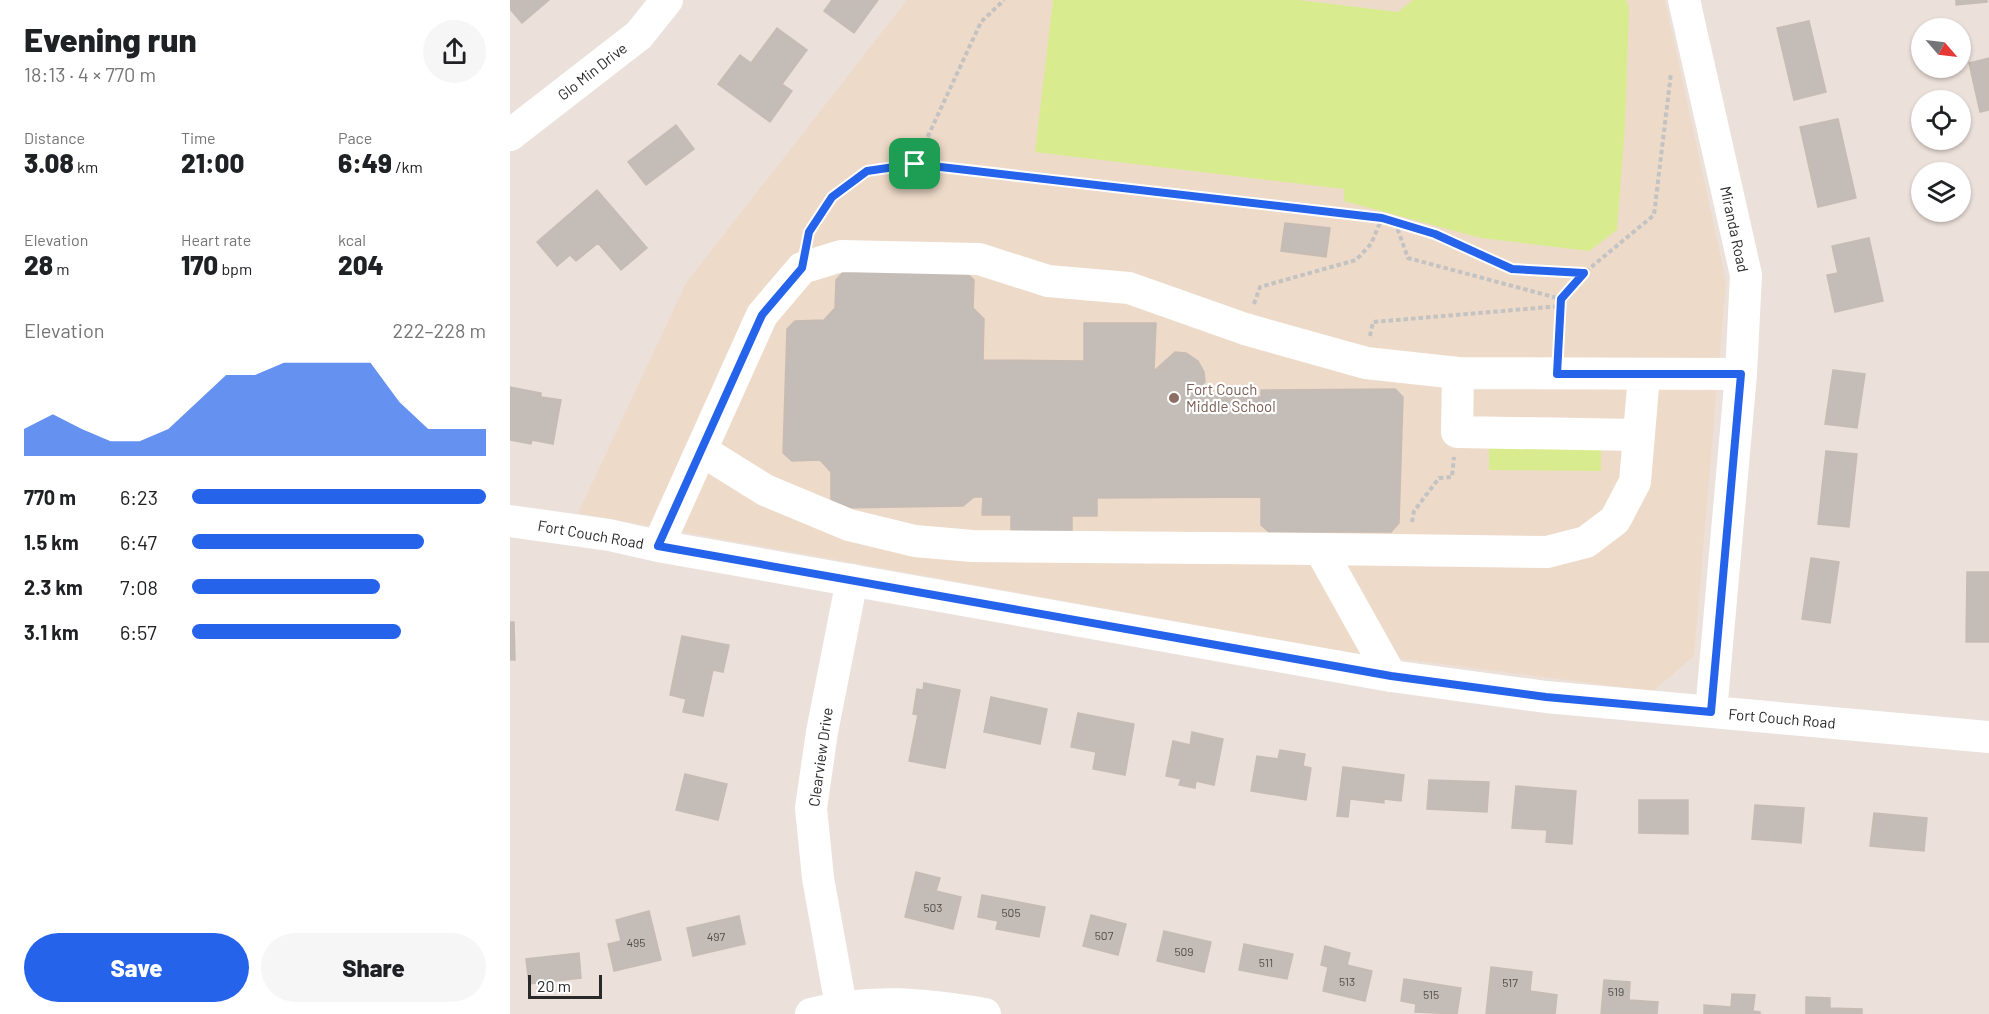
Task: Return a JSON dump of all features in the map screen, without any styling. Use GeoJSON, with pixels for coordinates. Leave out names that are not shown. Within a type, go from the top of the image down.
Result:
{"type":"FeatureCollection","features":[{"type":"Feature","properties":{"kind":"street","name":"Glo Min Drive"},"geometry":{"type":"LineString","coordinates":[[510,135],[639,35],[667,0]]}},
{"type":"Feature","properties":{"kind":"street","name":"Miranda Road"},"geometry":{"type":"LineString","coordinates":[[1684,0],[1746,275],[1741,374],[1711,712]]}},
{"type":"Feature","properties":{"kind":"street"},"geometry":{"type":"LineString","coordinates":[[658,546],[762,315],[802,268],[841,256],[979,259],[1048,281],[1129,288],[1245,329],[1366,363],[1458,373],[1741,374]]}},
{"type":"Feature","properties":{"kind":"street"},"geometry":{"type":"LineString","coordinates":[[1458,373],[1457,432],[1638,435]]}},
{"type":"Feature","properties":{"kind":"street"},"geometry":{"type":"LineString","coordinates":[[701,450],[765,490],[849,525],[915,541],[972,546],[1547,552],[1586,542],[1615,520],[1635,482],[1644,375]]}},
{"type":"Feature","properties":{"kind":"street","name":"Fort Couch Road"},"geometry":{"type":"LineString","coordinates":[[510,521],[609,535],[658,546],[1391,676],[1546,697],[1989,737]]}},
{"type":"Feature","properties":{"kind":"street"},"geometry":{"type":"LineString","coordinates":[[1320,549],[1391,676]]}},
{"type":"Feature","properties":{"kind":"street","name":"Clearview Drive"},"geometry":{"type":"LineString","coordinates":[[841,1006],[818,878],[811,808],[822,732],[852,580]]}},
{"type":"Feature","properties":{"kind":"street"},"geometry":{"type":"LineString","coordinates":[[810,1014],[841,1006],[874,1003],[985,1014]]}},
{"type":"Feature","properties":{"kind":"path"},"geometry":{"type":"LineString","coordinates":[[915,164],[981,21],[1004,0]]}},
{"type":"Feature","properties":{"kind":"path"},"geometry":{"type":"LineString","coordinates":[[1557,374],[1561,299],[1584,273],[1654,215],[1673,53],[1695,50]]}},
{"type":"Feature","properties":{"kind":"path"},"geometry":{"type":"LineString","coordinates":[[802,268],[809,232],[832,197],[867,171],[915,164],[1382,218],[1435,234],[1512,269],[1584,273]]}},
{"type":"Feature","properties":{"kind":"path"},"geometry":{"type":"LineString","coordinates":[[1245,329],[1260,287],[1356,260],[1371,244],[1382,218]]}},
{"type":"Feature","properties":{"kind":"path"},"geometry":{"type":"LineString","coordinates":[[1395,222],[1408,258],[1561,299]]}},
{"type":"Feature","properties":{"kind":"path"},"geometry":{"type":"LineString","coordinates":[[1366,363],[1373,322],[1561,306]]}},
{"type":"Feature","properties":{"kind":"path"},"geometry":{"type":"LineString","coordinates":[[1414,511],[1439,478],[1452,477],[1457,432]]}},
{"type":"Feature","properties":{"kind":"shaded area","name":"Fort Couch Middle School"},"geometry":{"type":"Polygon","coordinates":[[[907,0],[1665,0],[1726,281],[1694,656],[1653,691],[1346,652],[578,513],[686,283],[907,0]]]}},
{"type":"Feature","properties":{"kind":"green space"},"geometry":{"type":"Polygon","coordinates":[[[1053,0],[1299,0],[1398,12],[1413,0],[1626,0],[1629,8],[1625,125],[1617,230],[1589,251],[1481,238],[1344,201],[1344,189],[1035,152],[1053,0]]]}},
{"type":"Feature","properties":{"kind":"green space"},"geometry":{"type":"Polygon","coordinates":[[[1489,423],[1601,423],[1601,471],[1489,470],[1489,423]]]}},
{"type":"Feature","properties":{"kind":"building"},"geometry":{"type":"Polygon","coordinates":[[[510,0],[549,0],[522,23],[510,9],[510,0]]]}},
{"type":"Feature","properties":{"kind":"building"},"geometry":{"type":"Polygon","coordinates":[[[832,0],[878,0],[854,33],[824,11],[832,0]]]}},
{"type":"Feature","properties":{"kind":"building"},"geometry":{"type":"Polygon","coordinates":[[[1956,0],[1987,0],[1987,2],[1956,5],[1956,0]]]}},
{"type":"Feature","properties":{"kind":"building"},"geometry":{"type":"Polygon","coordinates":[[[1809,21],[1826,92],[1794,100],[1777,28],[1809,21]]]}},
{"type":"Feature","properties":{"kind":"building"},"geometry":{"type":"Polygon","coordinates":[[[777,28],[807,50],[782,84],[792,91],[770,122],[718,84],[740,55],[751,63],[777,28]]]}},
{"type":"Feature","properties":{"kind":"building"},"geometry":{"type":"Polygon","coordinates":[[[1989,58],[1989,110],[1980,112],[1971,62],[1989,58]]]}},
{"type":"Feature","properties":{"kind":"building"},"geometry":{"type":"Polygon","coordinates":[[[1838,119],[1856,198],[1818,207],[1800,127],[1838,119]]]}},
{"type":"Feature","properties":{"kind":"building"},"geometry":{"type":"Polygon","coordinates":[[[676,125],[694,149],[646,185],[628,162],[676,125]]]}},
{"type":"Feature","properties":{"kind":"building"},"geometry":{"type":"Polygon","coordinates":[[[597,190],[647,248],[621,270],[598,243],[576,261],[570,255],[557,266],[537,242],[597,190]]]}},
{"type":"Feature","properties":{"kind":"building"},"geometry":{"type":"Polygon","coordinates":[[[1285,223],[1330,228],[1326,257],[1281,251],[1285,223]]]}},
{"type":"Feature","properties":{"kind":"building"},"geometry":{"type":"Polygon","coordinates":[[[1869,238],[1883,301],[1835,312],[1827,275],[1838,273],[1832,246],[1869,238]]]}},
{"type":"Feature","properties":{"kind":"building"},"geometry":{"type":"Polygon","coordinates":[[[844,271],[965,271],[974,280],[973,308],[984,319],[983,360],[1084,361],[1084,323],[1156,323],[1154,371],[1175,352],[1186,353],[1198,361],[1204,372],[1205,382],[1192,395],[1261,397],[1261,390],[1395,389],[1403,397],[1399,523],[1391,532],[1269,532],[1261,525],[1261,497],[1097,498],[1097,516],[1072,516],[1072,533],[1011,532],[1011,515],[982,515],[983,497],[974,497],[963,506],[839,508],[831,500],[831,472],[820,460],[792,461],[783,453],[787,329],[795,321],[824,320],[835,308],[836,280],[844,271]]]}},
{"type":"Feature","properties":{"kind":"building"},"geometry":{"type":"Polygon","coordinates":[[[1833,370],[1865,374],[1857,428],[1825,424],[1833,370]]]}},
{"type":"Feature","properties":{"kind":"building"},"geometry":{"type":"Polygon","coordinates":[[[510,387],[541,393],[541,397],[561,400],[553,444],[532,440],[531,444],[510,440],[510,387]]]}},
{"type":"Feature","properties":{"kind":"building"},"geometry":{"type":"Polygon","coordinates":[[[1826,451],[1857,454],[1849,527],[1818,524],[1826,451]]]}},
{"type":"Feature","properties":{"kind":"building"},"geometry":{"type":"Polygon","coordinates":[[[1811,558],[1839,562],[1830,623],[1802,619],[1811,558]]]}},
{"type":"Feature","properties":{"kind":"building"},"geometry":{"type":"Polygon","coordinates":[[[1967,572],[1989,572],[1989,642],[1966,642],[1967,572]]]}},
{"type":"Feature","properties":{"kind":"building"},"geometry":{"type":"Polygon","coordinates":[[[510,622],[514,622],[515,660],[510,660],[510,622]]]}},
{"type":"Feature","properties":{"kind":"building"},"geometry":{"type":"Polygon","coordinates":[[[682,636],[729,645],[723,672],[713,670],[703,716],[683,712],[686,699],[670,695],[682,636]]]}},
{"type":"Feature","properties":{"kind":"building"},"geometry":{"type":"Polygon","coordinates":[[[924,683],[960,690],[945,768],[909,761],[918,715],[913,714],[917,689],[923,690],[924,683]]]}},
{"type":"Feature","properties":{"kind":"building"},"geometry":{"type":"Polygon","coordinates":[[[991,697],[1047,709],[1040,744],[984,732],[991,697]]]}},
{"type":"Feature","properties":{"kind":"building"},"geometry":{"type":"Polygon","coordinates":[[[1078,713],[1134,724],[1125,775],[1093,769],[1096,752],[1071,747],[1078,713]]]}},
{"type":"Feature","properties":{"kind":"building"},"geometry":{"type":"Polygon","coordinates":[[[1192,732],[1223,739],[1214,785],[1196,781],[1195,788],[1179,785],[1181,779],[1166,776],[1173,741],[1190,745],[1192,732]]]}},
{"type":"Feature","properties":{"kind":"building"},"geometry":{"type":"Polygon","coordinates":[[[1280,750],[1305,754],[1303,766],[1311,768],[1306,800],[1251,791],[1257,756],[1278,759],[1280,750]]]}},
{"type":"Feature","properties":{"kind":"building"},"geometry":{"type":"Polygon","coordinates":[[[1343,767],[1404,775],[1401,801],[1384,799],[1384,803],[1350,799],[1348,817],[1337,816],[1343,767]]]}},
{"type":"Feature","properties":{"kind":"building"},"geometry":{"type":"Polygon","coordinates":[[[685,774],[727,784],[718,820],[676,810],[685,774]]]}},
{"type":"Feature","properties":{"kind":"building"},"geometry":{"type":"Polygon","coordinates":[[[1429,780],[1489,782],[1487,812],[1427,809],[1429,780]]]}},
{"type":"Feature","properties":{"kind":"building"},"geometry":{"type":"Polygon","coordinates":[[[1516,786],[1576,791],[1572,844],[1546,842],[1547,830],[1512,828],[1516,786]]]}},
{"type":"Feature","properties":{"kind":"building"},"geometry":{"type":"Polygon","coordinates":[[[1639,800],[1688,800],[1688,834],[1639,833],[1639,800]]]}},
{"type":"Feature","properties":{"kind":"building"},"geometry":{"type":"Polygon","coordinates":[[[1755,805],[1804,808],[1801,843],[1752,839],[1755,805]]]}},
{"type":"Feature","properties":{"kind":"building"},"geometry":{"type":"Polygon","coordinates":[[[1874,813],[1927,818],[1924,851],[1870,846],[1874,813]]]}},
{"type":"Feature","properties":{"kind":"building"},"geometry":{"type":"Polygon","coordinates":[[[916,872],[940,878],[936,891],[961,897],[953,929],[905,917],[916,872]]]}},
{"type":"Feature","properties":{"kind":"building"},"geometry":{"type":"Polygon","coordinates":[[[982,895],[1045,907],[1039,937],[996,929],[998,921],[978,917],[982,895]]]}},
{"type":"Feature","properties":{"kind":"building"},"geometry":{"type":"Polygon","coordinates":[[[649,911],[661,960],[614,971],[608,944],[621,941],[616,920],[649,911]]]}},
{"type":"Feature","properties":{"kind":"building"},"geometry":{"type":"Polygon","coordinates":[[[1091,915],[1126,924],[1118,955],[1083,946],[1091,915]]]}},
{"type":"Feature","properties":{"kind":"building"},"geometry":{"type":"Polygon","coordinates":[[[739,916],[745,944],[693,956],[687,928],[739,916]]]}},
{"type":"Feature","properties":{"kind":"building"},"geometry":{"type":"Polygon","coordinates":[[[1164,931],[1211,942],[1204,972],[1157,961],[1164,931]]]}},
{"type":"Feature","properties":{"kind":"building"},"geometry":{"type":"Polygon","coordinates":[[[1244,944],[1293,954],[1287,979],[1239,970],[1244,944]]]}},
{"type":"Feature","properties":{"kind":"building"},"geometry":{"type":"Polygon","coordinates":[[[1325,946],[1350,953],[1347,965],[1372,971],[1365,1001],[1323,991],[1328,967],[1321,965],[1325,946]]]}},
{"type":"Feature","properties":{"kind":"building"},"geometry":{"type":"Polygon","coordinates":[[[579,953],[581,978],[529,984],[526,959],[579,953]]]}},
{"type":"Feature","properties":{"kind":"building"},"geometry":{"type":"Polygon","coordinates":[[[1491,967],[1532,972],[1530,991],[1557,995],[1555,1014],[1486,1014],[1491,967]]]}},
{"type":"Feature","properties":{"kind":"building"},"geometry":{"type":"Polygon","coordinates":[[[1404,979],[1461,988],[1457,1014],[1415,1012],[1416,1004],[1401,1001],[1404,979]]]}},
{"type":"Feature","properties":{"kind":"building"},"geometry":{"type":"Polygon","coordinates":[[[1604,980],[1630,982],[1629,1000],[1658,1002],[1657,1014],[1601,1014],[1604,980]]]}},
{"type":"Feature","properties":{"kind":"building"},"geometry":{"type":"Polygon","coordinates":[[[1732,994],[1755,995],[1753,1011],[1760,1012],[1760,1014],[1704,1014],[1704,1005],[1731,1007],[1732,994]]]}},
{"type":"Feature","properties":{"kind":"building"},"geometry":{"type":"Polygon","coordinates":[[[1806,997],[1830,998],[1830,1008],[1862,1009],[1862,1014],[1806,1014],[1806,997]]]}},
{"type":"Feature","properties":{"kind":"place","name":"Fort Couch Middle School"},"geometry":{"type":"Point","coordinates":[1174,398]}},
{"type":"Feature","properties":{"kind":"route"},"geometry":{"type":"LineString","coordinates":[[915,164],[1382,218],[1435,234],[1512,269],[1584,273],[1561,299],[1557,374],[1741,374],[1711,712],[1546,697],[1391,676],[658,546],[762,315],[802,268],[809,232],[832,197],[867,171],[915,164]]}}]}
